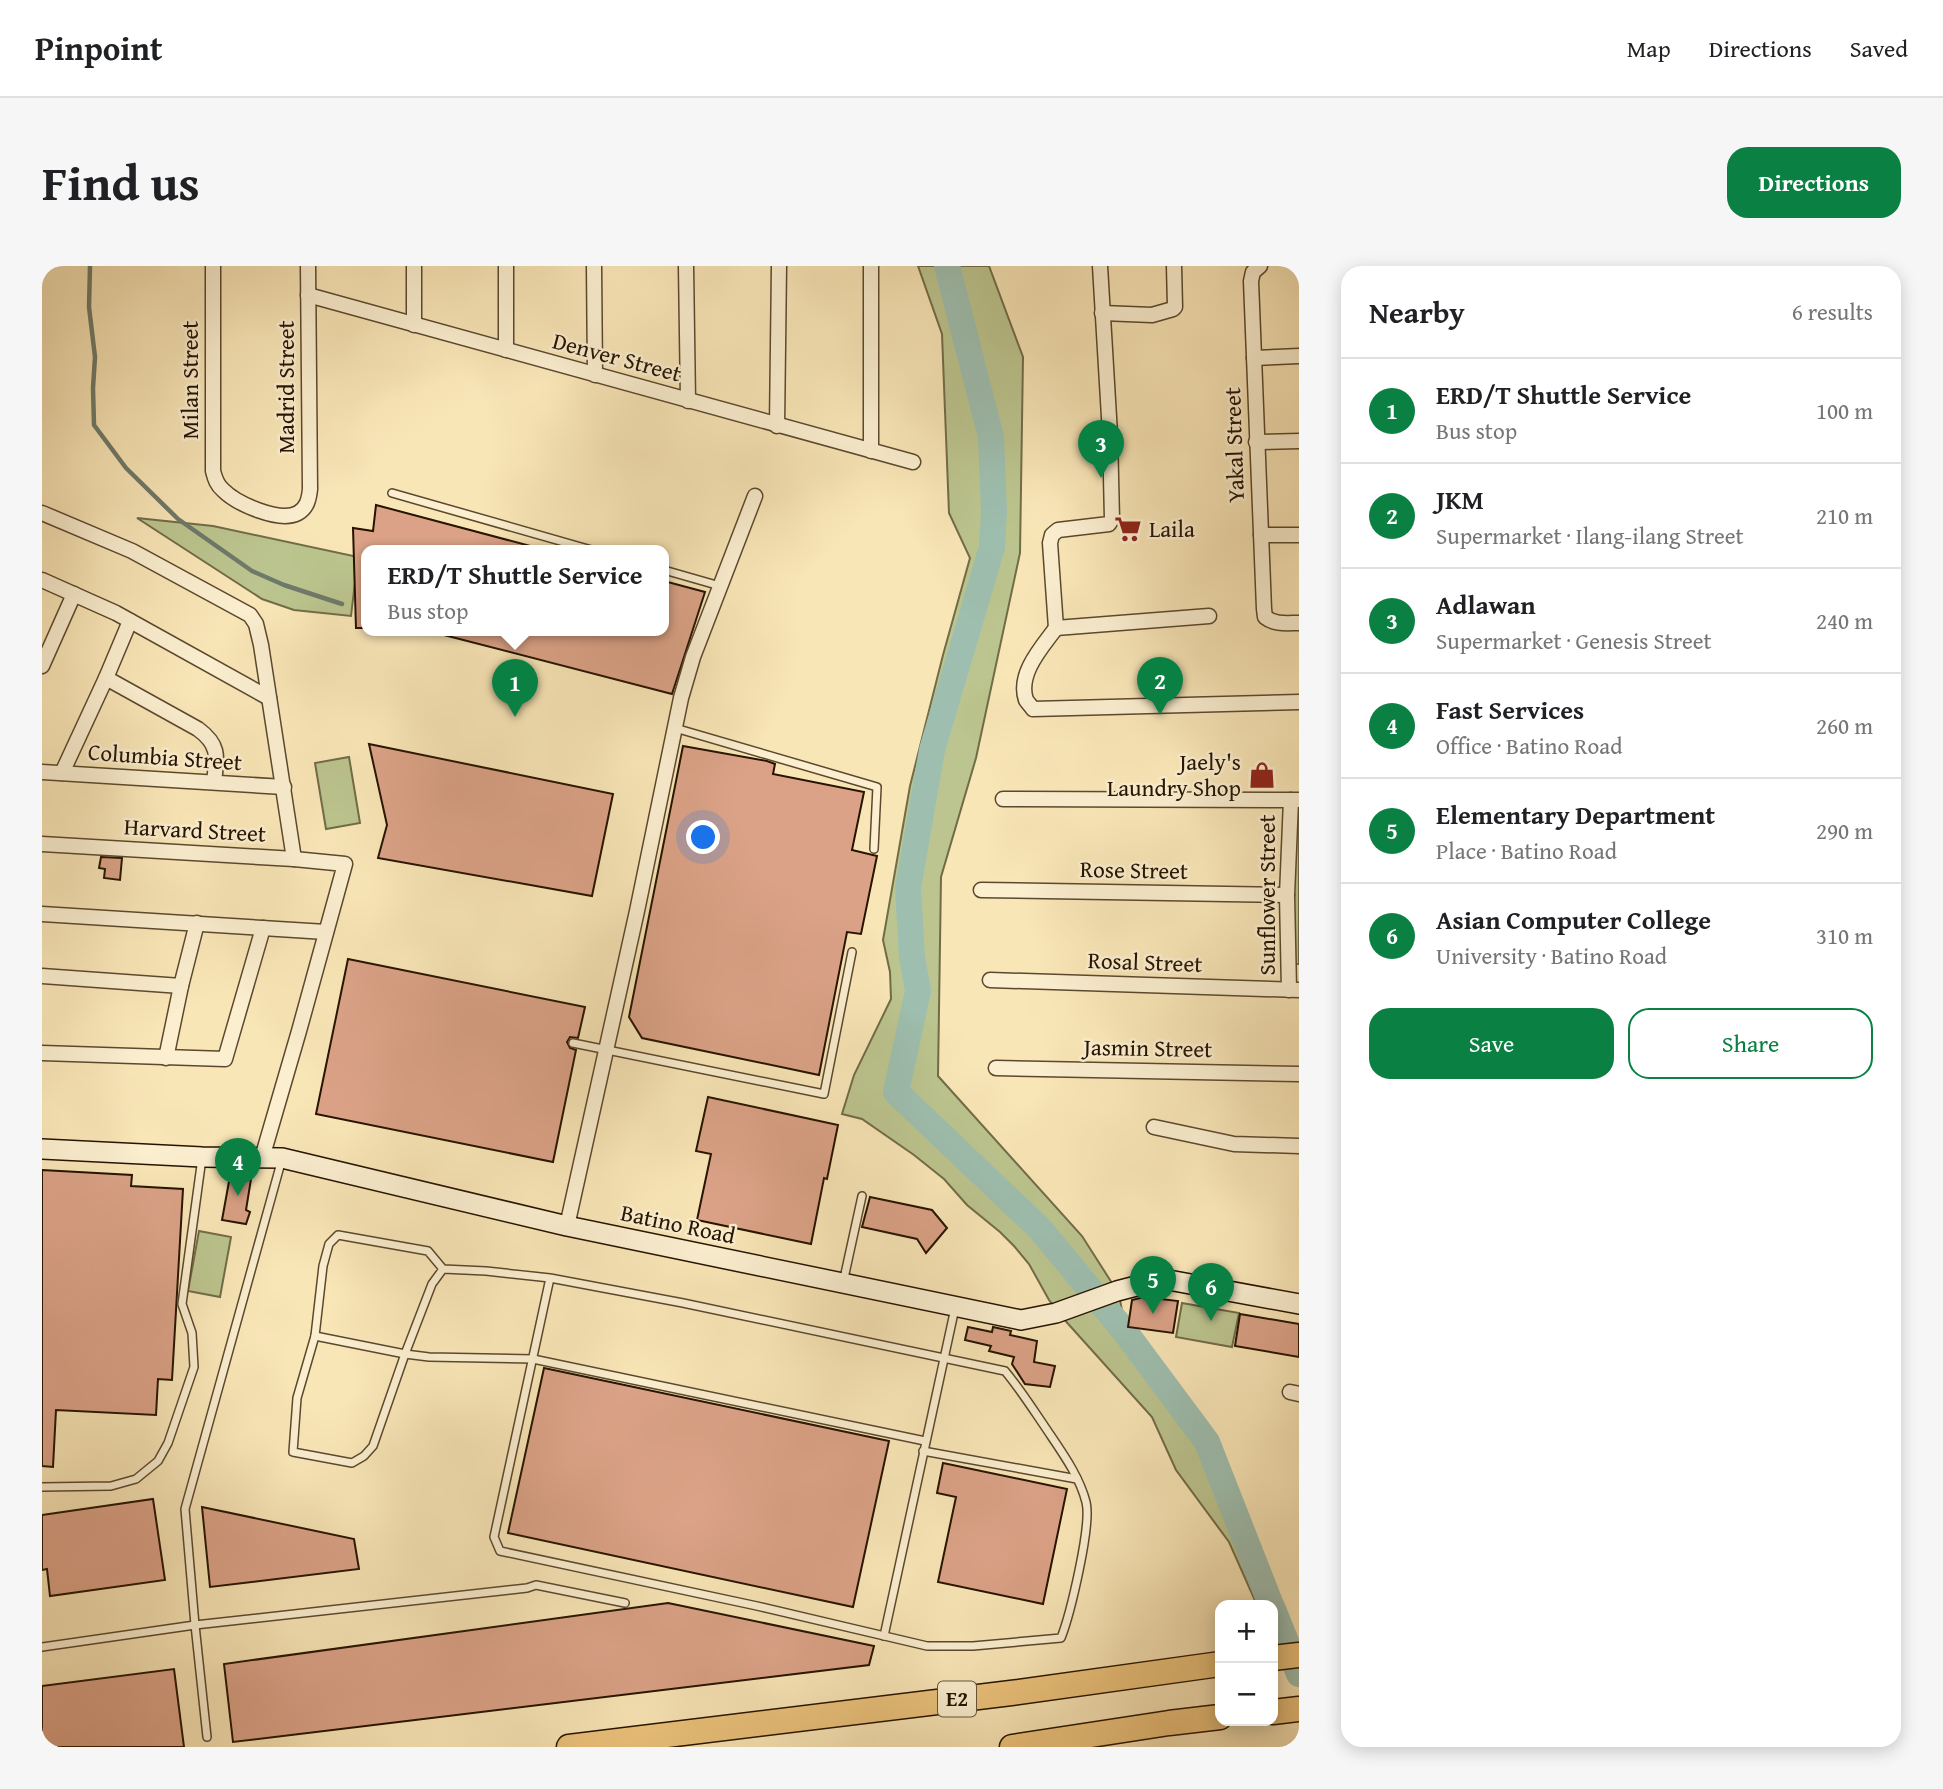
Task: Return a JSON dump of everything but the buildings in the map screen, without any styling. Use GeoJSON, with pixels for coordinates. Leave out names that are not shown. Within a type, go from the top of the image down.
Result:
{"type":"FeatureCollection","features":[{"type":"Feature","properties":{"kind":"highway"},"geometry":{"type":"LineString","coordinates":[[1278,1657],[1299,1655]]}},
{"type":"Feature","properties":{"kind":"highway","name":"E2"},"geometry":{"type":"LineString","coordinates":[[569,1747],[998,1695],[1215,1665]]}},
{"type":"Feature","properties":{"kind":"highway"},"geometry":{"type":"LineString","coordinates":[[1278,1711],[1299,1709]]}},
{"type":"Feature","properties":{"kind":"highway"},"geometry":{"type":"LineString","coordinates":[[1012,1747],[1215,1718]]}},
{"type":"Feature","properties":{"kind":"main road","name":"Batino Road"},"geometry":{"type":"LineString","coordinates":[[42,1149],[282,1158],[567,1226],[1021,1320],[1056,1313],[1117,1291],[1163,1279],[1299,1304]]}},
{"type":"Feature","properties":{"kind":"street","name":"Milan Street"},"geometry":{"type":"LineString","coordinates":[[213,266],[213,471],[216,482],[235,500],[268,513],[285,516],[297,514],[305,507]]}},
{"type":"Feature","properties":{"kind":"street","name":"Madrid Street"},"geometry":{"type":"LineString","coordinates":[[305,507],[310,489],[308,266]]}},
{"type":"Feature","properties":{"kind":"street"},"geometry":{"type":"LineString","coordinates":[[414,266],[414,325]]}},
{"type":"Feature","properties":{"kind":"street"},"geometry":{"type":"LineString","coordinates":[[506,266],[506,350]]}},
{"type":"Feature","properties":{"kind":"street"},"geometry":{"type":"LineString","coordinates":[[594,266],[595,375]]}},
{"type":"Feature","properties":{"kind":"street"},"geometry":{"type":"LineString","coordinates":[[686,266],[688,401]]}},
{"type":"Feature","properties":{"kind":"street"},"geometry":{"type":"LineString","coordinates":[[777,426],[779,266]]}},
{"type":"Feature","properties":{"kind":"street"},"geometry":{"type":"LineString","coordinates":[[871,266],[871,451]]}},
{"type":"Feature","properties":{"kind":"street"},"geometry":{"type":"LineString","coordinates":[[1100,266],[1112,519],[1110,524],[1058,530],[1052,535],[1050,543],[1056,628],[1028,667],[1026,699],[1033,709],[1299,702]]}},
{"type":"Feature","properties":{"kind":"street"},"geometry":{"type":"LineString","coordinates":[[1102,313],[1152,315],[1173,309],[1176,304],[1174,266]]}},
{"type":"Feature","properties":{"kind":"street","name":"Yakal Street"},"geometry":{"type":"LineString","coordinates":[[1257,269],[1251,281],[1265,617],[1278,623],[1299,623]]}},
{"type":"Feature","properties":{"kind":"street","name":"Denver Street"},"geometry":{"type":"LineString","coordinates":[[308,295],[913,462]]}},
{"type":"Feature","properties":{"kind":"street"},"geometry":{"type":"LineString","coordinates":[[1254,358],[1299,356]]}},
{"type":"Feature","properties":{"kind":"street"},"geometry":{"type":"LineString","coordinates":[[1256,442],[1299,441]]}},
{"type":"Feature","properties":{"kind":"street"},"geometry":{"type":"LineString","coordinates":[[567,1226],[681,698],[693,657],[755,496]]}},
{"type":"Feature","properties":{"kind":"street"},"geometry":{"type":"LineString","coordinates":[[42,513],[132,551],[250,615],[256,624],[261,645],[294,859]]}},
{"type":"Feature","properties":{"kind":"street"},"geometry":{"type":"LineString","coordinates":[[1261,535],[1299,535]]}},
{"type":"Feature","properties":{"kind":"street"},"geometry":{"type":"LineString","coordinates":[[42,580],[130,621],[269,698]]}},
{"type":"Feature","properties":{"kind":"street"},"geometry":{"type":"LineString","coordinates":[[42,666],[74,594]]}},
{"type":"Feature","properties":{"kind":"street"},"geometry":{"type":"LineString","coordinates":[[1056,628],[1209,616]]}},
{"type":"Feature","properties":{"kind":"street"},"geometry":{"type":"LineString","coordinates":[[62,773],[130,621]]}},
{"type":"Feature","properties":{"kind":"street"},"geometry":{"type":"LineString","coordinates":[[106,678],[208,736],[214,744],[216,759],[214,782]]}},
{"type":"Feature","properties":{"kind":"street","name":"Columbia Street"},"geometry":{"type":"LineString","coordinates":[[42,772],[284,788]]}},
{"type":"Feature","properties":{"kind":"street"},"geometry":{"type":"LineString","coordinates":[[1003,799],[1295,800]]}},
{"type":"Feature","properties":{"kind":"street","name":"Sunflower Street"},"geometry":{"type":"LineString","coordinates":[[1294,990],[1287,895],[1295,800]]}},
{"type":"Feature","properties":{"kind":"street","name":"Harvard Street"},"geometry":{"type":"LineString","coordinates":[[42,844],[345,864],[326,932]]}},
{"type":"Feature","properties":{"kind":"street","name":"Rose Street"},"geometry":{"type":"LineString","coordinates":[[981,890],[1287,895]]}},
{"type":"Feature","properties":{"kind":"street"},"geometry":{"type":"LineString","coordinates":[[42,914],[326,932],[262,1158]]}},
{"type":"Feature","properties":{"kind":"street"},"geometry":{"type":"LineString","coordinates":[[166,1058],[197,923]]}},
{"type":"Feature","properties":{"kind":"street"},"geometry":{"type":"LineString","coordinates":[[42,1054],[225,1059],[263,928]]}},
{"type":"Feature","properties":{"kind":"street"},"geometry":{"type":"LineString","coordinates":[[42,976],[181,986]]}},
{"type":"Feature","properties":{"kind":"street","name":"Rosal Street"},"geometry":{"type":"LineString","coordinates":[[990,980],[1294,990]]}},
{"type":"Feature","properties":{"kind":"street","name":"Jasmin Street"},"geometry":{"type":"LineString","coordinates":[[996,1068],[1299,1074]]}},
{"type":"Feature","properties":{"kind":"street"},"geometry":{"type":"LineString","coordinates":[[1154,1128],[1234,1144],[1299,1146]]}},
{"type":"Feature","properties":{"kind":"lane"},"geometry":{"type":"LineString","coordinates":[[392,494],[574,545]]}},
{"type":"Feature","properties":{"kind":"lane"},"geometry":{"type":"LineString","coordinates":[[669,571],[720,586]]}},
{"type":"Feature","properties":{"kind":"lane"},"geometry":{"type":"LineString","coordinates":[[675,728],[877,787],[874,849]]}},
{"type":"Feature","properties":{"kind":"lane"},"geometry":{"type":"LineString","coordinates":[[573,1043],[824,1094],[852,952]]}},
{"type":"Feature","properties":{"kind":"lane"},"geometry":{"type":"LineString","coordinates":[[42,1488],[111,1486],[136,1479],[158,1461],[168,1443],[194,1367],[191,1333],[182,1304],[202,1157]]}},
{"type":"Feature","properties":{"kind":"lane"},"geometry":{"type":"LineString","coordinates":[[207,1737],[186,1509],[282,1158]]}},
{"type":"Feature","properties":{"kind":"lane"},"geometry":{"type":"LineString","coordinates":[[843,1284],[862,1196]]}},
{"type":"Feature","properties":{"kind":"lane"},"geometry":{"type":"LineString","coordinates":[[443,1269],[432,1284],[373,1446],[364,1456],[352,1462],[293,1452],[297,1398],[315,1336],[323,1266],[329,1244],[338,1235],[428,1251],[443,1269],[550,1278],[683,1303],[1005,1371],[1064,1455],[1087,1504],[1087,1525],[1068,1620],[1061,1638],[973,1646],[927,1646],[500,1550],[494,1537],[550,1278]]}},
{"type":"Feature","properties":{"kind":"lane"},"geometry":{"type":"LineString","coordinates":[[884,1636],[955,1307]]}},
{"type":"Feature","properties":{"kind":"lane"},"geometry":{"type":"LineString","coordinates":[[315,1336],[429,1357],[533,1359],[925,1441]]}},
{"type":"Feature","properties":{"kind":"lane"},"geometry":{"type":"LineString","coordinates":[[923,1451],[1077,1479]]}},
{"type":"Feature","properties":{"kind":"lane"},"geometry":{"type":"LineString","coordinates":[[42,1647],[195,1625],[536,1585],[625,1603]]}},
{"type":"Feature","properties":{"kind":"green space"},"geometry":{"type":"Polygon","coordinates":[[[918,266],[989,266],[1023,357],[1020,553],[976,758],[941,877],[938,1076],[1082,1236],[1119,1294],[1126,1333],[1207,1442],[1242,1533],[1278,1600],[1255,1600],[1229,1542],[1176,1470],[1152,1417],[1062,1317],[1029,1264],[1014,1246],[967,1205],[944,1179],[914,1155],[862,1119],[842,1114],[854,1075],[891,999],[890,972],[883,940],[910,786],[970,558],[949,513],[942,334],[918,266]]]}},
{"type":"Feature","properties":{"kind":"green space"},"geometry":{"type":"Polygon","coordinates":[[[137,518],[213,526],[358,557],[351,616],[294,610],[262,599],[137,518]]]}},
{"type":"Feature","properties":{"kind":"green space"},"geometry":{"type":"Polygon","coordinates":[[[349,757],[360,823],[326,829],[315,763],[349,757]]]}},
{"type":"Feature","properties":{"kind":"green space"},"geometry":{"type":"Polygon","coordinates":[[[1295,807],[1299,807],[1299,964],[1291,964],[1295,807]]]}},
{"type":"Feature","properties":{"kind":"green space"},"geometry":{"type":"Polygon","coordinates":[[[199,1231],[231,1237],[220,1297],[188,1291],[199,1231]]]}},
{"type":"Feature","properties":{"kind":"green space"},"geometry":{"type":"Polygon","coordinates":[[[1182,1303],[1239,1313],[1232,1347],[1176,1337],[1182,1303]]]}},
{"type":"Feature","properties":{"kind":"green space"},"geometry":{"type":"Polygon","coordinates":[[[1278,1601],[1295,1633],[1278,1635],[1278,1601]]]}},
{"type":"Feature","properties":{"kind":"waterway"},"geometry":{"type":"LineString","coordinates":[[90,266],[89,307],[95,357],[94,425],[126,468],[178,519],[252,571],[284,585],[342,604]]}},
{"type":"Feature","properties":{"kind":"waterway"},"geometry":{"type":"LineString","coordinates":[[947,266],[991,437],[994,511],[992,547],[932,750],[908,888],[912,957],[918,991],[896,1092],[1040,1229],[1126,1333],[1207,1442],[1269,1600]]}},
{"type":"Feature","properties":{"kind":"waterway"},"geometry":{"type":"LineString","coordinates":[[1278,1622],[1299,1674]]}},
{"type":"Feature","properties":{"kind":"place","name":"Adlawan"},"geometry":{"type":"Point","coordinates":[1101,478]}},
{"type":"Feature","properties":{"kind":"place","name":"Laila"},"geometry":{"type":"Point","coordinates":[1128,529]}},
{"type":"Feature","properties":{"kind":"place","name":"JKM"},"geometry":{"type":"Point","coordinates":[1160,715]}},
{"type":"Feature","properties":{"kind":"place","name":"ERD/T Shuttle Service"},"geometry":{"type":"Point","coordinates":[515,717]}},
{"type":"Feature","properties":{"kind":"place","name":"Jaely's Laundry Shop"},"geometry":{"type":"Point","coordinates":[1262,775]}},
{"type":"Feature","properties":{"kind":"place","name":"Fast Services"},"geometry":{"type":"Point","coordinates":[238,1196]}},
{"type":"Feature","properties":{"kind":"place","name":"Elementary Department"},"geometry":{"type":"Point","coordinates":[1153,1314]}},
{"type":"Feature","properties":{"kind":"place","name":"Asian Computer College"},"geometry":{"type":"Point","coordinates":[1211,1321]}}]}
